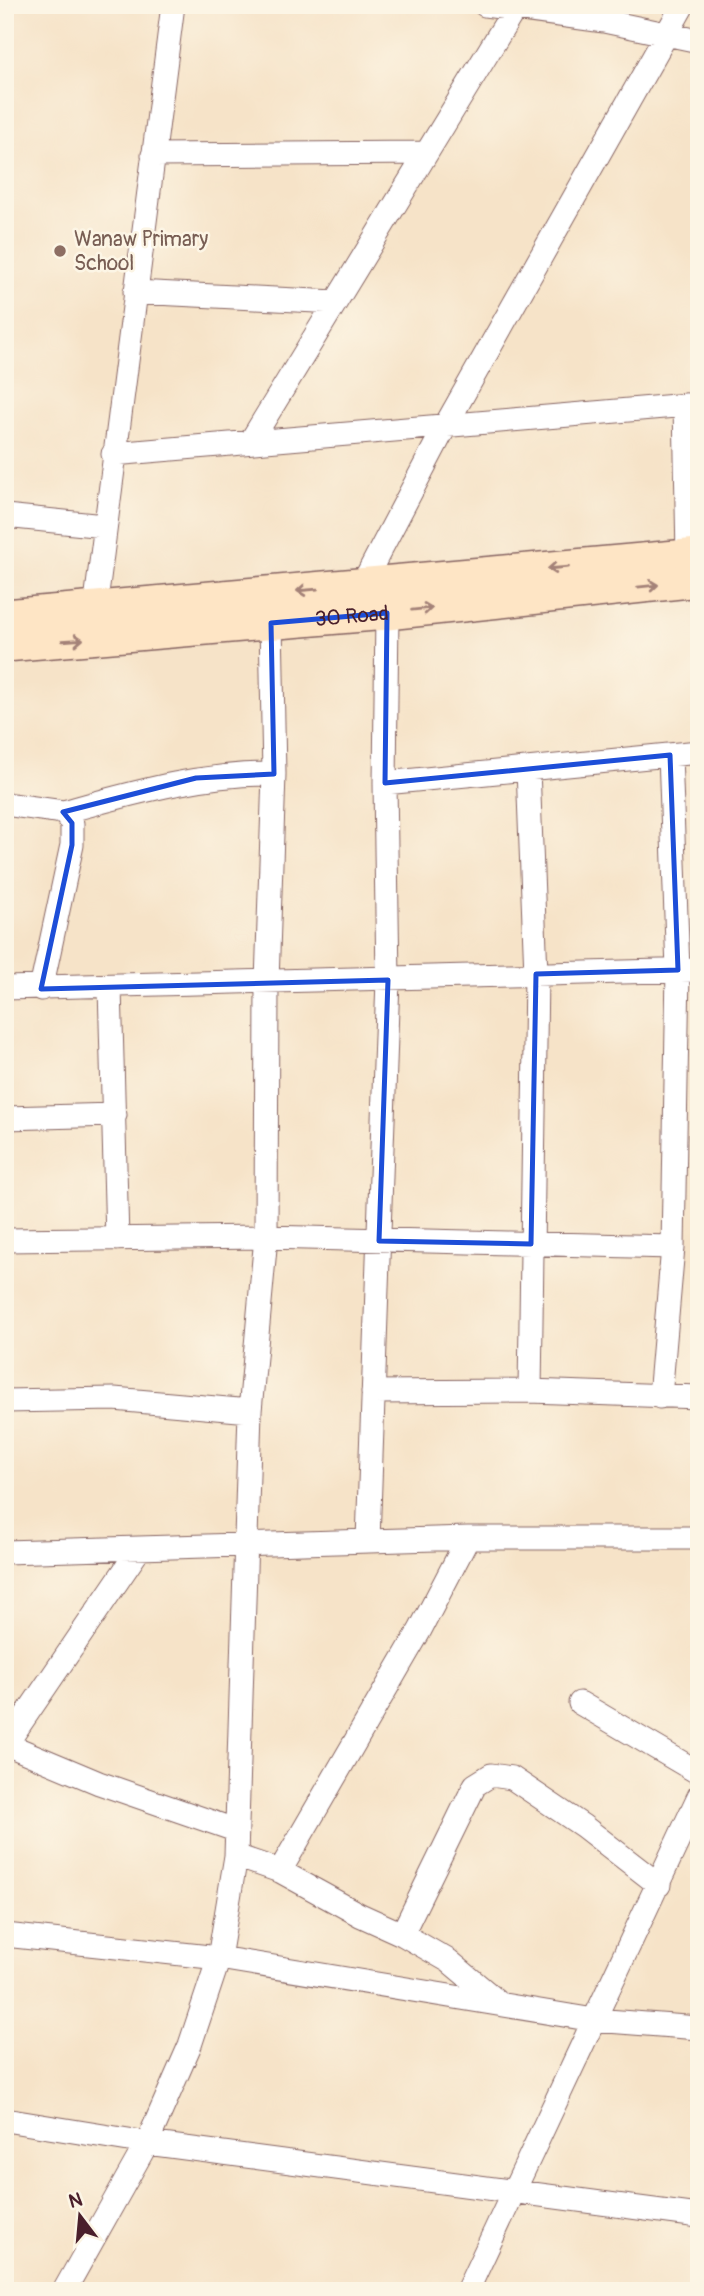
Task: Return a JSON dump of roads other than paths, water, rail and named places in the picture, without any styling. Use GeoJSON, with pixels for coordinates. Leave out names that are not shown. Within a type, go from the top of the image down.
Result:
{"type":"FeatureCollection","features":[{"type":"Feature","properties":{"kind":"main road","name":"30 Road"},"geometry":{"type":"LineString","coordinates":[[5,616],[362,585],[695,564]]}},
{"type":"Feature","properties":{"kind":"main road","name":"30 Road"},"geometry":{"type":"LineString","coordinates":[[5,645],[387,613],[695,564]]}},
{"type":"Feature","properties":{"kind":"street"},"geometry":{"type":"LineString","coordinates":[[95,609],[173,5]]}},
{"type":"Feature","properties":{"kind":"street"},"geometry":{"type":"LineString","coordinates":[[485,5],[604,20],[699,41]]}},
{"type":"Feature","properties":{"kind":"street"},"geometry":{"type":"LineString","coordinates":[[362,585],[447,423],[683,5]]}},
{"type":"Feature","properties":{"kind":"street"},"geometry":{"type":"LineString","coordinates":[[251,441],[516,7]]}},
{"type":"Feature","properties":{"kind":"street"},"geometry":{"type":"LineString","coordinates":[[153,155],[426,153]]}},
{"type":"Feature","properties":{"kind":"street"},"geometry":{"type":"LineString","coordinates":[[135,292],[336,302]]}},
{"type":"Feature","properties":{"kind":"street"},"geometry":{"type":"LineString","coordinates":[[113,454],[447,423],[692,405],[695,564]]}},
{"type":"Feature","properties":{"kind":"street"},"geometry":{"type":"LineString","coordinates":[[5,516],[104,526]]}},
{"type":"Feature","properties":{"kind":"street"},"geometry":{"type":"LineString","coordinates":[[368,1540],[388,980],[385,783],[387,613]]}},
{"type":"Feature","properties":{"kind":"street"},"geometry":{"type":"LineString","coordinates":[[64,2291],[147,2143],[190,2045],[219,1958],[236,1856],[250,1411],[266,1237],[267,982],[274,774],[271,623]]}},
{"type":"Feature","properties":{"kind":"street"},"geometry":{"type":"LineString","coordinates":[[385,783],[699,752]]}},
{"type":"Feature","properties":{"kind":"street"},"geometry":{"type":"LineString","coordinates":[[660,1397],[673,1247],[689,970],[670,755]]}},
{"type":"Feature","properties":{"kind":"street"},"geometry":{"type":"LineString","coordinates":[[528,769],[536,974],[530,1391]]}},
{"type":"Feature","properties":{"kind":"street"},"geometry":{"type":"LineString","coordinates":[[5,804],[63,812],[196,778],[235,773],[274,774]]}},
{"type":"Feature","properties":{"kind":"street"},"geometry":{"type":"LineString","coordinates":[[41,989],[72,845],[72,823],[63,812]]}},
{"type":"Feature","properties":{"kind":"street"},"geometry":{"type":"LineString","coordinates":[[5,988],[689,970]]}},
{"type":"Feature","properties":{"kind":"street"},"geometry":{"type":"LineString","coordinates":[[110,987],[117,1239]]}},
{"type":"Feature","properties":{"kind":"street"},"geometry":{"type":"LineString","coordinates":[[5,1118],[115,1115]]}},
{"type":"Feature","properties":{"kind":"street"},"geometry":{"type":"LineString","coordinates":[[5,1241],[266,1237],[673,1247]]}},
{"type":"Feature","properties":{"kind":"street"},"geometry":{"type":"LineString","coordinates":[[373,1392],[530,1391],[699,1397]]}},
{"type":"Feature","properties":{"kind":"street"},"geometry":{"type":"LineString","coordinates":[[5,1401],[114,1399],[250,1411]]}},
{"type":"Feature","properties":{"kind":"street"},"geometry":{"type":"LineString","coordinates":[[280,1871],[420,1630],[468,1538]]}},
{"type":"Feature","properties":{"kind":"street"},"geometry":{"type":"LineString","coordinates":[[5,1552],[368,1540],[699,1538]]}},
{"type":"Feature","properties":{"kind":"street"},"geometry":{"type":"LineString","coordinates":[[140,1548],[6,1745],[99,1783],[236,1830]]}},
{"type":"Feature","properties":{"kind":"street"},"geometry":{"type":"LineString","coordinates":[[580,1703],[699,1773]]}},
{"type":"Feature","properties":{"kind":"street"},"geometry":{"type":"LineString","coordinates":[[402,1934],[475,1785],[491,1775],[512,1778],[583,1826],[659,1885]]}},
{"type":"Feature","properties":{"kind":"street"},"geometry":{"type":"LineString","coordinates":[[467,2291],[699,1797]]}},
{"type":"Feature","properties":{"kind":"street"},"geometry":{"type":"LineString","coordinates":[[236,1856],[280,1871],[360,1915],[402,1934],[449,1961],[498,2002]]}},
{"type":"Feature","properties":{"kind":"street"},"geometry":{"type":"LineString","coordinates":[[5,1935],[219,1958],[498,2002],[594,2021],[699,2028]]}},
{"type":"Feature","properties":{"kind":"street"},"geometry":{"type":"LineString","coordinates":[[5,2120],[147,2143],[699,2216]]}},
{"type":"Feature","properties":{"kind":"place","name":"Wanaw Primary School"},"geometry":{"type":"Point","coordinates":[60,251]}}]}
